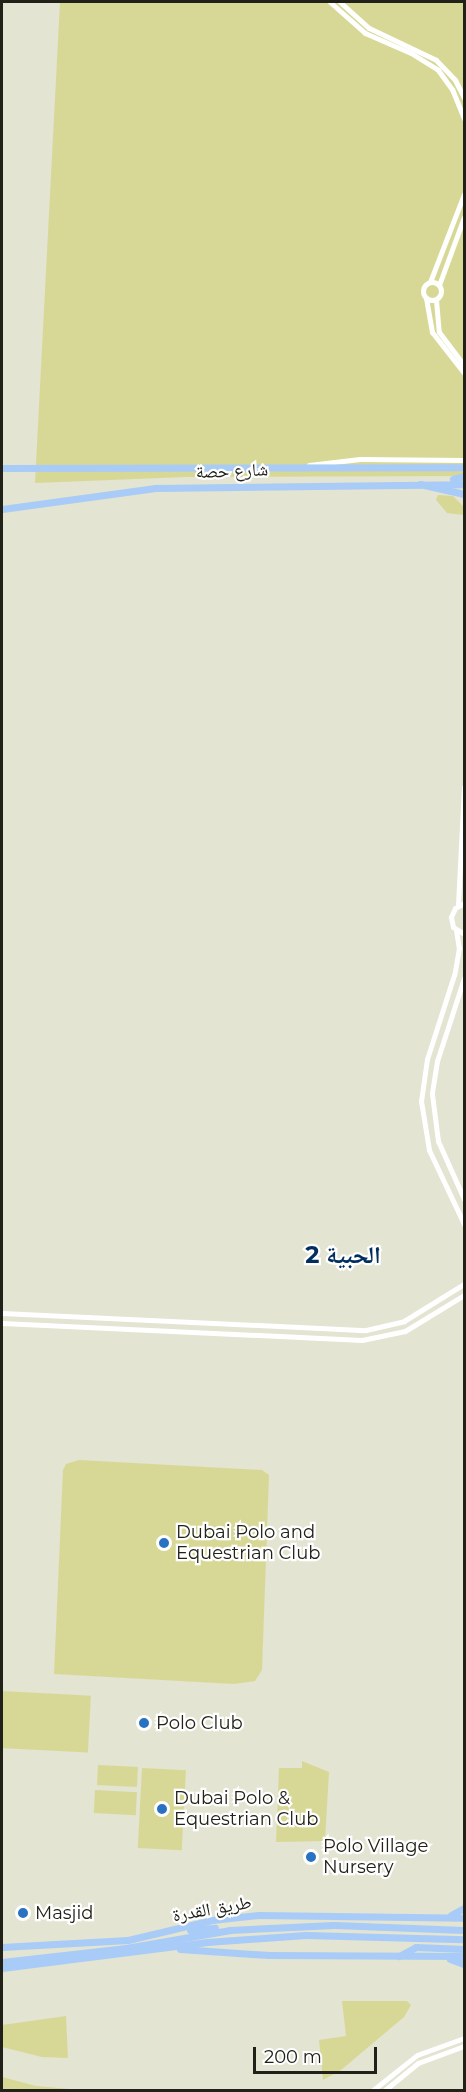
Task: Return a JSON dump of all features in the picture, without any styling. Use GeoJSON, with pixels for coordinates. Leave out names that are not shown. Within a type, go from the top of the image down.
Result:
{"type":"FeatureCollection","features":[{"type":"Feature","properties":{"kind":"main road","name":"شارع حصة"},"geometry":{"type":"LineString","coordinates":[[2,468],[464,465]]}},
{"type":"Feature","properties":{"kind":"main road"},"geometry":{"type":"LineString","coordinates":[[433,483],[465,476]]}},
{"type":"Feature","properties":{"kind":"main road"},"geometry":{"type":"LineString","coordinates":[[418,483],[465,494]]}},
{"type":"Feature","properties":{"kind":"main road","name":"شارع حصة"},"geometry":{"type":"LineString","coordinates":[[2,509],[156,488],[465,484]]}},
{"type":"Feature","properties":{"kind":"main road"},"geometry":{"type":"LineString","coordinates":[[443,1916],[465,1908]]}},
{"type":"Feature","properties":{"kind":"main road","name":"طريق القدرة"},"geometry":{"type":"LineString","coordinates":[[2,1947],[90,1944],[161,1934],[212,1920],[259,1915],[465,1918]]}},
{"type":"Feature","properties":{"kind":"main road","name":"طريق القدرة"},"geometry":{"type":"LineString","coordinates":[[2,1962],[256,1929],[394,1926],[465,1930]]}},
{"type":"Feature","properties":{"kind":"main road"},"geometry":{"type":"LineString","coordinates":[[161,1934],[215,1928],[256,1929]]}},
{"type":"Feature","properties":{"kind":"main road","name":"طريق القدرة"},"geometry":{"type":"LineString","coordinates":[[2,1970],[165,1948],[306,1935],[393,1935],[465,1939]]}},
{"type":"Feature","properties":{"kind":"main road"},"geometry":{"type":"LineString","coordinates":[[399,1956],[416,1947],[465,1949]]}},
{"type":"Feature","properties":{"kind":"main road","name":"طريق القدرة"},"geometry":{"type":"LineString","coordinates":[[165,1948],[465,1956]]}},
{"type":"Feature","properties":{"kind":"main road"},"geometry":{"type":"LineString","coordinates":[[436,1955],[465,1964]]}},
{"type":"Feature","properties":{"kind":"street"},"geometry":{"type":"LineString","coordinates":[[330,2],[365,33],[411,53],[438,70],[455,94],[465,119]]}},
{"type":"Feature","properties":{"kind":"street"},"geometry":{"type":"LineString","coordinates":[[340,2],[369,28],[436,60],[455,80],[465,98]]}},
{"type":"Feature","properties":{"kind":"street"},"geometry":{"type":"LineString","coordinates":[[465,194],[430,282],[423,289],[432,332],[465,373]]}},
{"type":"Feature","properties":{"kind":"street"},"geometry":{"type":"LineString","coordinates":[[465,217],[440,285],[441,293],[436,300],[436,326],[465,365]]}},
{"type":"Feature","properties":{"kind":"street"},"geometry":{"type":"LineString","coordinates":[[430,282],[440,285]]}},
{"type":"Feature","properties":{"kind":"street"},"geometry":{"type":"LineString","coordinates":[[426,298],[436,300]]}},
{"type":"Feature","properties":{"kind":"street"},"geometry":{"type":"LineString","coordinates":[[465,787],[461,904],[451,917],[459,948],[454,975],[427,1059],[422,1101],[429,1150],[465,1224]]}},
{"type":"Feature","properties":{"kind":"street"},"geometry":{"type":"LineString","coordinates":[[456,930],[465,934]]}},
{"type":"Feature","properties":{"kind":"street"},"geometry":{"type":"LineString","coordinates":[[465,978],[437,1061],[432,1095],[438,1141],[465,1199]]}},
{"type":"Feature","properties":{"kind":"street"},"geometry":{"type":"LineString","coordinates":[[452,1292],[465,1279]]}},
{"type":"Feature","properties":{"kind":"street"},"geometry":{"type":"LineString","coordinates":[[2,1313],[366,1330],[404,1321],[465,1284]]}},
{"type":"Feature","properties":{"kind":"street"},"geometry":{"type":"LineString","coordinates":[[2,1323],[362,1340],[405,1331],[461,1300],[465,1295]]}},
{"type":"Feature","properties":{"kind":"street"},"geometry":{"type":"LineString","coordinates":[[373,2091],[408,2060],[465,2038]]}},
{"type":"Feature","properties":{"kind":"street"},"geometry":{"type":"LineString","coordinates":[[385,2091],[418,2063],[465,2046]]}},
{"type":"Feature","properties":{"kind":"green space"},"geometry":{"type":"Polygon","coordinates":[[[60,2],[464,2],[464,476],[186,477],[35,483],[60,2]]]}},
{"type":"Feature","properties":{"kind":"green space"},"geometry":{"type":"Polygon","coordinates":[[[438,495],[453,496],[464,507],[464,515],[447,513],[436,500],[438,495]]]}},
{"type":"Feature","properties":{"kind":"green space","name":"Dubai Polo and Equestrian Club"},"geometry":{"type":"Polygon","coordinates":[[[79,1460],[262,1470],[269,1475],[262,1670],[255,1681],[234,1684],[54,1674],[63,1470],[66,1464],[79,1460]]]}},
{"type":"Feature","properties":{"kind":"green space"},"geometry":{"type":"Polygon","coordinates":[[[2,1691],[91,1696],[88,1753],[2,1748],[2,1691]]]}},
{"type":"Feature","properties":{"kind":"green space"},"geometry":{"type":"Polygon","coordinates":[[[302,1761],[329,1772],[325,1841],[276,1842],[279,1768],[302,1768],[302,1761]]]}},
{"type":"Feature","properties":{"kind":"green space"},"geometry":{"type":"Polygon","coordinates":[[[98,1765],[138,1767],[137,1787],[97,1785],[98,1765]]]}},
{"type":"Feature","properties":{"kind":"green space","name":"Dubai Polo & Equestrian Club"},"geometry":{"type":"Polygon","coordinates":[[[142,1768],[186,1770],[182,1850],[138,1848],[142,1768]]]}},
{"type":"Feature","properties":{"kind":"green space"},"geometry":{"type":"Polygon","coordinates":[[[95,1790],[137,1792],[136,1815],[94,1813],[95,1790]]]}},
{"type":"Feature","properties":{"kind":"green space"},"geometry":{"type":"Polygon","coordinates":[[[342,2001],[407,2001],[411,2005],[404,2017],[341,2070],[323,2080],[319,2040],[346,2036],[342,2001]]]}},
{"type":"Feature","properties":{"kind":"green space"},"geometry":{"type":"Polygon","coordinates":[[[66,2016],[68,2058],[42,2057],[2,2047],[2,2025],[66,2016]]]}},
{"type":"Feature","properties":{"kind":"green space"},"geometry":{"type":"Polygon","coordinates":[[[2,2077],[36,2086],[81,2090],[2,2090],[2,2077]]]}},
{"type":"Feature","properties":{"kind":"place","name":"Dubai Polo and Equestrian Club"},"geometry":{"type":"Point","coordinates":[164,1543]}},
{"type":"Feature","properties":{"kind":"place","name":"Polo Club"},"geometry":{"type":"Point","coordinates":[144,1723]}},
{"type":"Feature","properties":{"kind":"place","name":"Dubai Polo & Equestrian Club"},"geometry":{"type":"Point","coordinates":[162,1809]}},
{"type":"Feature","properties":{"kind":"place","name":"Polo Village Nursery"},"geometry":{"type":"Point","coordinates":[311,1857]}},
{"type":"Feature","properties":{"kind":"place","name":"Masjid"},"geometry":{"type":"Point","coordinates":[23,1913]}},
{"type":"Feature","properties":{"kind":"district","name":"الحبية 2"},"geometry":{"type":"Point","coordinates":[343,1255]}}]}
